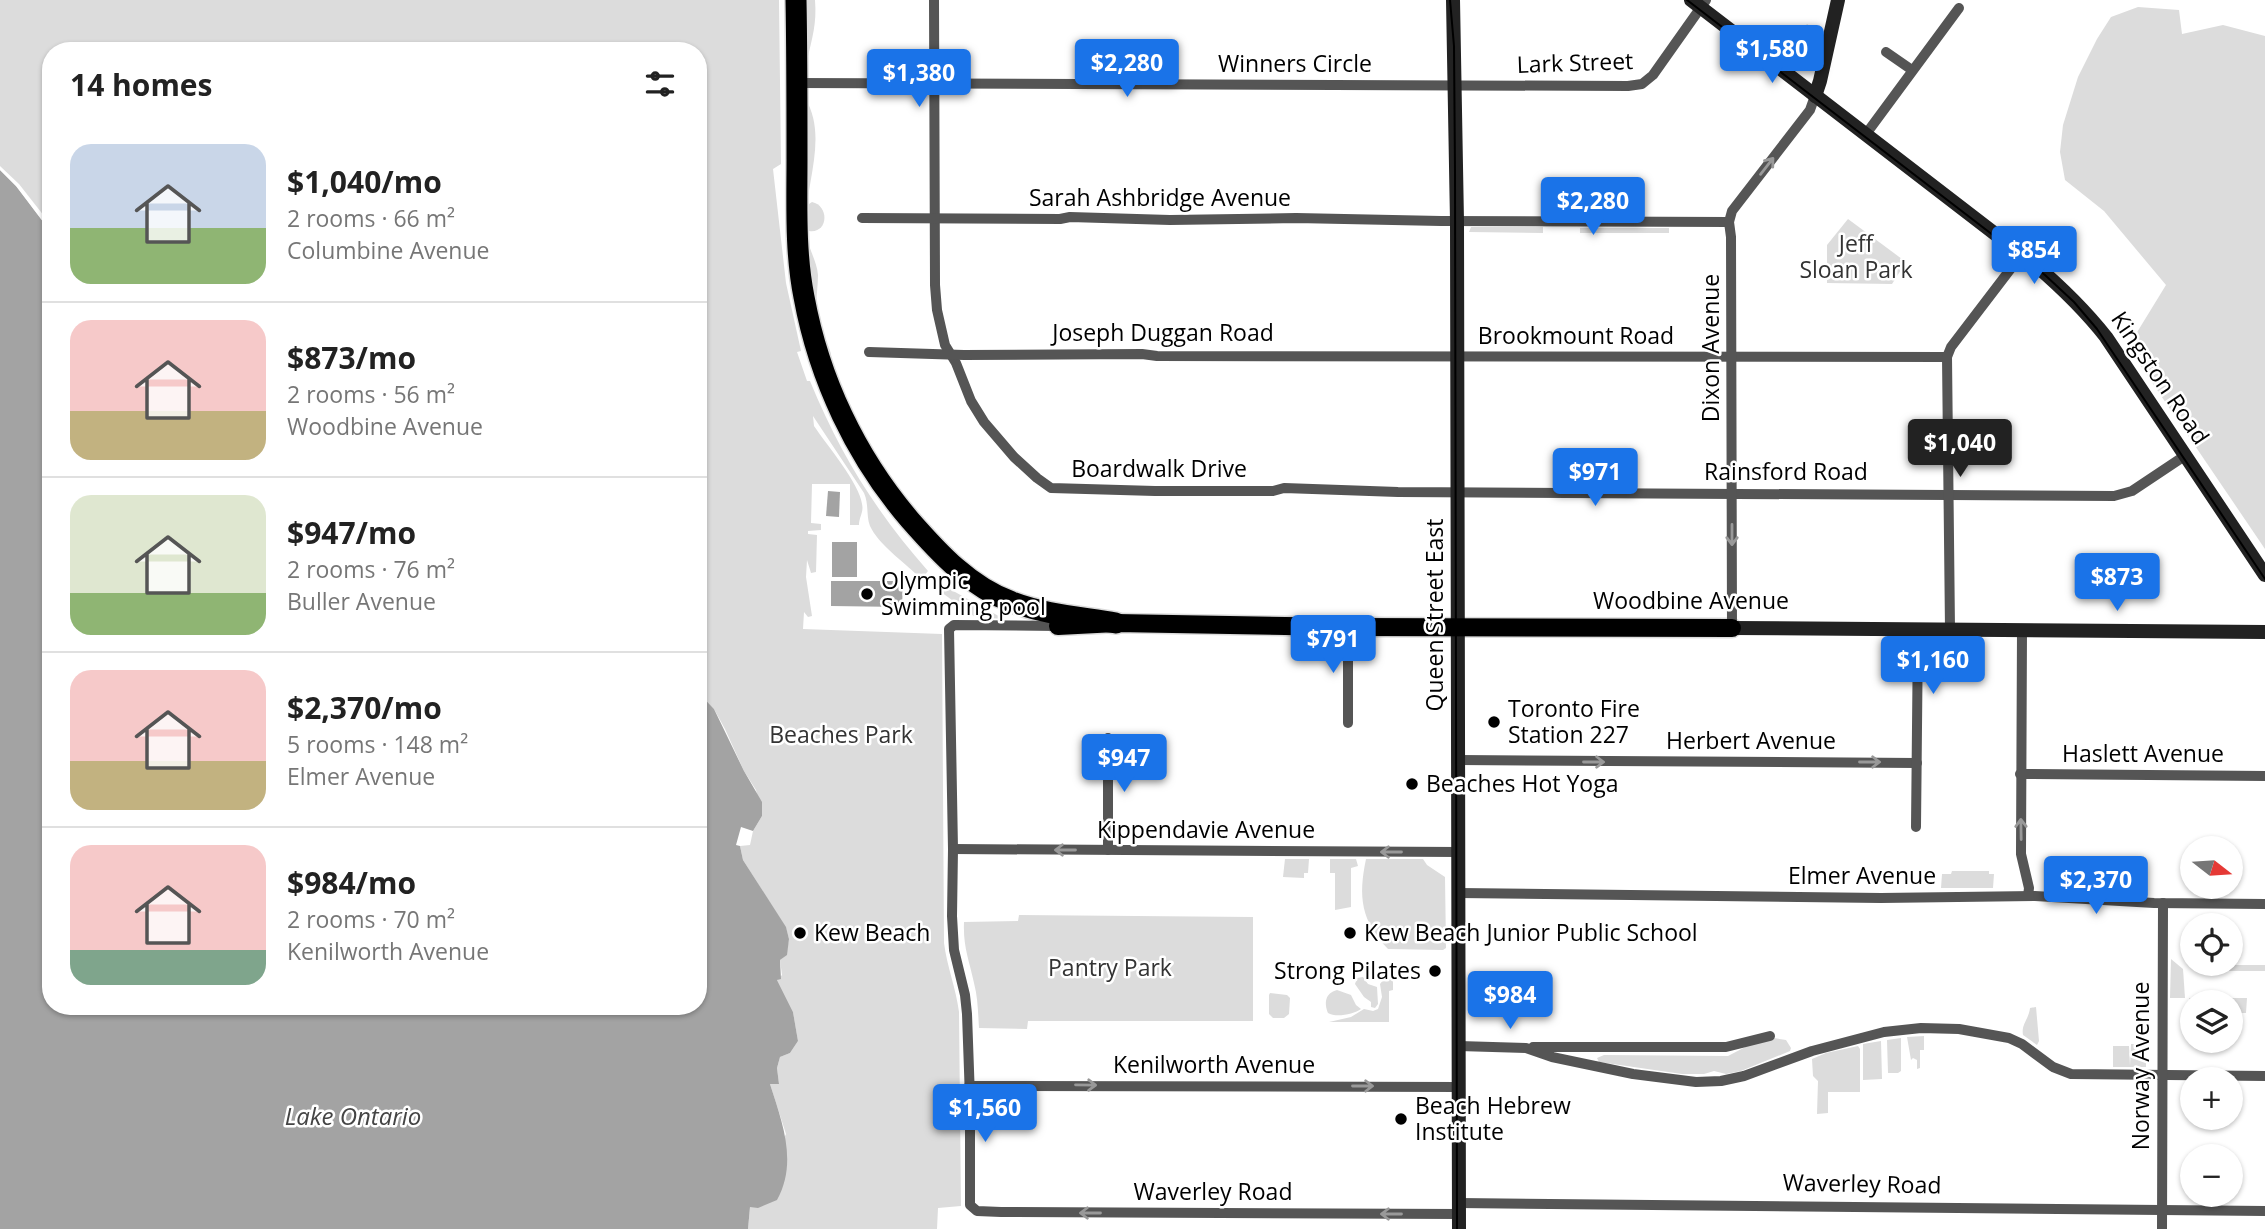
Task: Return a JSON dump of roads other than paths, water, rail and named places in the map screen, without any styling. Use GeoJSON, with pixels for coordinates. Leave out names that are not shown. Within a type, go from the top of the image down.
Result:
{"type":"FeatureCollection","features":[{"type":"Feature","properties":{"kind":"highway"},"geometry":{"type":"LineString","coordinates":[[783,0],[788,255],[797,317],[813,377],[836,431],[868,486],[936,567],[962,589],[989,605],[1023,619],[1058,626]]}},
{"type":"Feature","properties":{"kind":"highway","name":"Woodbine Avenue"},"geometry":{"type":"LineString","coordinates":[[796,0],[799,254],[803,295],[812,335],[834,398],[848,428],[879,480],[930,544],[972,580],[1010,602],[1040,611],[1116,623]]}},
{"type":"Feature","properties":{"kind":"main road","name":"Queen Street East"},"geometry":{"type":"LineString","coordinates":[[1453,0],[1457,221],[1459,1216]]}},
{"type":"Feature","properties":{"kind":"main road"},"geometry":{"type":"LineString","coordinates":[[1815,96],[1838,0]]}},
{"type":"Feature","properties":{"kind":"main road","name":"Kingston Road"},"geometry":{"type":"LineString","coordinates":[[1699,3],[2063,288],[2106,337],[2265,575]]}},
{"type":"Feature","properties":{"kind":"main road","name":"Woodbine Avenue"},"geometry":{"type":"LineString","coordinates":[[1058,626],[1116,623],[1348,627],[2265,632]]}},
{"type":"Feature","properties":{"kind":"street","name":"Boardwalk Drive"},"geometry":{"type":"LineString","coordinates":[[934,0],[935,300],[945,345],[971,401],[984,422],[1014,457],[1051,488],[1155,491],[1273,491],[1284,488],[1314,491],[1457,492]]}},
{"type":"Feature","properties":{"kind":"street","name":"Lark Street"},"geometry":{"type":"LineString","coordinates":[[1456,87],[1642,84],[1653,75],[1699,3]]}},
{"type":"Feature","properties":{"kind":"street"},"geometry":{"type":"LineString","coordinates":[[1866,134],[1959,8]]}},
{"type":"Feature","properties":{"kind":"street"},"geometry":{"type":"LineString","coordinates":[[1886,52],[1912,70]]}},
{"type":"Feature","properties":{"kind":"street","name":"Winners Circle"},"geometry":{"type":"LineString","coordinates":[[797,83],[1299,83],[1456,87]]}},
{"type":"Feature","properties":{"kind":"street"},"geometry":{"type":"LineString","coordinates":[[1729,222],[1732,211],[1810,110],[1815,96]]}},
{"type":"Feature","properties":{"kind":"street","name":"Sarah Ashbridge Avenue"},"geometry":{"type":"LineString","coordinates":[[862,218],[1729,222]]}},
{"type":"Feature","properties":{"kind":"street","name":"Dixon Avenue"},"geometry":{"type":"LineString","coordinates":[[1729,222],[1732,628]]}},
{"type":"Feature","properties":{"kind":"street"},"geometry":{"type":"LineString","coordinates":[[1950,629],[1947,357],[1951,347],[2022,254]]}},
{"type":"Feature","properties":{"kind":"street","name":"Joseph Duggan Road"},"geometry":{"type":"LineString","coordinates":[[869,352],[1457,356]]}},
{"type":"Feature","properties":{"kind":"street","name":"Brookmount Road"},"geometry":{"type":"LineString","coordinates":[[1457,356],[1947,357]]}},
{"type":"Feature","properties":{"kind":"street","name":"Rainsford Road"},"geometry":{"type":"LineString","coordinates":[[1457,492],[2114,496],[2132,491],[2186,455]]}},
{"type":"Feature","properties":{"kind":"street","name":"Woodbine Avenue"},"geometry":{"type":"LineString","coordinates":[[953,849],[950,629],[954,625],[1058,626]]}},
{"type":"Feature","properties":{"kind":"street"},"geometry":{"type":"LineString","coordinates":[[1348,627],[1348,723]]}},
{"type":"Feature","properties":{"kind":"street"},"geometry":{"type":"LineString","coordinates":[[1916,827],[1917,629]]}},
{"type":"Feature","properties":{"kind":"street"},"geometry":{"type":"LineString","coordinates":[[2022,630],[2021,854],[2029,888],[2028,897]]}},
{"type":"Feature","properties":{"kind":"street"},"geometry":{"type":"LineString","coordinates":[[1108,738],[1108,850]]}},
{"type":"Feature","properties":{"kind":"street","name":"Herbert Avenue"},"geometry":{"type":"LineString","coordinates":[[1459,760],[1917,763]]}},
{"type":"Feature","properties":{"kind":"street","name":"Haslett Avenue"},"geometry":{"type":"LineString","coordinates":[[2020,774],[2265,776]]}},
{"type":"Feature","properties":{"kind":"street"},"geometry":{"type":"LineString","coordinates":[[953,849],[953,939],[967,1014],[969,1086]]}},
{"type":"Feature","properties":{"kind":"street","name":"Kippendavie Avenue"},"geometry":{"type":"LineString","coordinates":[[953,849],[1459,852]]}},
{"type":"Feature","properties":{"kind":"street","name":"Elmer Avenue"},"geometry":{"type":"LineString","coordinates":[[1459,893],[2028,897],[2163,904],[2265,904]]}},
{"type":"Feature","properties":{"kind":"street","name":"Norway Avenue"},"geometry":{"type":"LineString","coordinates":[[2162,1229],[2163,904]]}},
{"type":"Feature","properties":{"kind":"street"},"geometry":{"type":"LineString","coordinates":[[1527,1048],[1552,1057],[1633,1074],[1696,1082],[1721,1081],[1744,1076],[1812,1051],[1884,1032],[1921,1028],[1959,1029],[2009,1038],[2022,1044],[2053,1068],[2071,1074],[2265,1076]]}},
{"type":"Feature","properties":{"kind":"street"},"geometry":{"type":"LineString","coordinates":[[1460,1046],[1726,1047],[1770,1036]]}},
{"type":"Feature","properties":{"kind":"street","name":"Kenilworth Avenue"},"geometry":{"type":"LineString","coordinates":[[969,1086],[1459,1087]]}},
{"type":"Feature","properties":{"kind":"street","name":"Waverley Road"},"geometry":{"type":"LineString","coordinates":[[969,1086],[970,1205],[977,1211],[1459,1216],[1912,1206],[2265,1210]]}},
{"type":"Feature","properties":{"kind":"water","name":"Lake Ontario"},"geometry":{"type":"Polygon","coordinates":[[[0,170],[42,220],[42,1015],[707,1015],[707,702],[714,709],[762,802],[762,816],[753,831],[741,827],[736,845],[740,846],[743,860],[786,927],[789,939],[787,955],[780,960],[781,979],[777,980],[793,1012],[798,1041],[790,1053],[780,1057],[777,1068],[779,1084],[770,1084],[786,1142],[783,1186],[777,1200],[758,1208],[750,1207],[748,1229],[0,1229],[0,170]]]}},
{"type":"Feature","properties":{"kind":"water"},"geometry":{"type":"Polygon","coordinates":[[[828,491],[840,492],[839,517],[826,516],[828,491]]]}},
{"type":"Feature","properties":{"kind":"water"},"geometry":{"type":"Polygon","coordinates":[[[832,542],[857,542],[857,577],[832,577],[832,542]]]}},
{"type":"Feature","properties":{"kind":"water","name":"Olympic Swimming pool"},"geometry":{"type":"Polygon","coordinates":[[[831,581],[903,581],[902,607],[831,606],[831,581]]]}},
{"type":"Feature","properties":{"kind":"tram line"},"geometry":{"type":"LineString","coordinates":[[1450,0],[1454,46],[1455,172],[1457,1229]]}},
{"type":"Feature","properties":{"kind":"tram line"},"geometry":{"type":"LineString","coordinates":[[1687,0],[2045,275],[2074,302],[2097,329],[2265,579]]}},
{"type":"Feature","properties":{"kind":"place","name":"Olympic Swimming pool"},"geometry":{"type":"Point","coordinates":[867,594]}},
{"type":"Feature","properties":{"kind":"place","name":"Toronto Fire Station 227"},"geometry":{"type":"Point","coordinates":[1494,722]}},
{"type":"Feature","properties":{"kind":"place","name":"Beaches Hot Yoga"},"geometry":{"type":"Point","coordinates":[1412,784]}},
{"type":"Feature","properties":{"kind":"place","name":"Kew Beach"},"geometry":{"type":"Point","coordinates":[800,933]}},
{"type":"Feature","properties":{"kind":"place","name":"Kew Beach Junior Public School"},"geometry":{"type":"Point","coordinates":[1350,933]}},
{"type":"Feature","properties":{"kind":"place","name":"Strong Pilates"},"geometry":{"type":"Point","coordinates":[1435,971]}},
{"type":"Feature","properties":{"kind":"place","name":"Beach Hebrew Institute"},"geometry":{"type":"Point","coordinates":[1401,1119]}},
{"type":"Feature","properties":{"kind":"park label","name":"Jeff Sloan Park"},"geometry":{"type":"Point","coordinates":[1856,257]}},
{"type":"Feature","properties":{"kind":"park label","name":"Beaches Park"},"geometry":{"type":"Point","coordinates":[841,735]}},
{"type":"Feature","properties":{"kind":"park label","name":"Pantry Park"},"geometry":{"type":"Point","coordinates":[1110,968]}}]}
